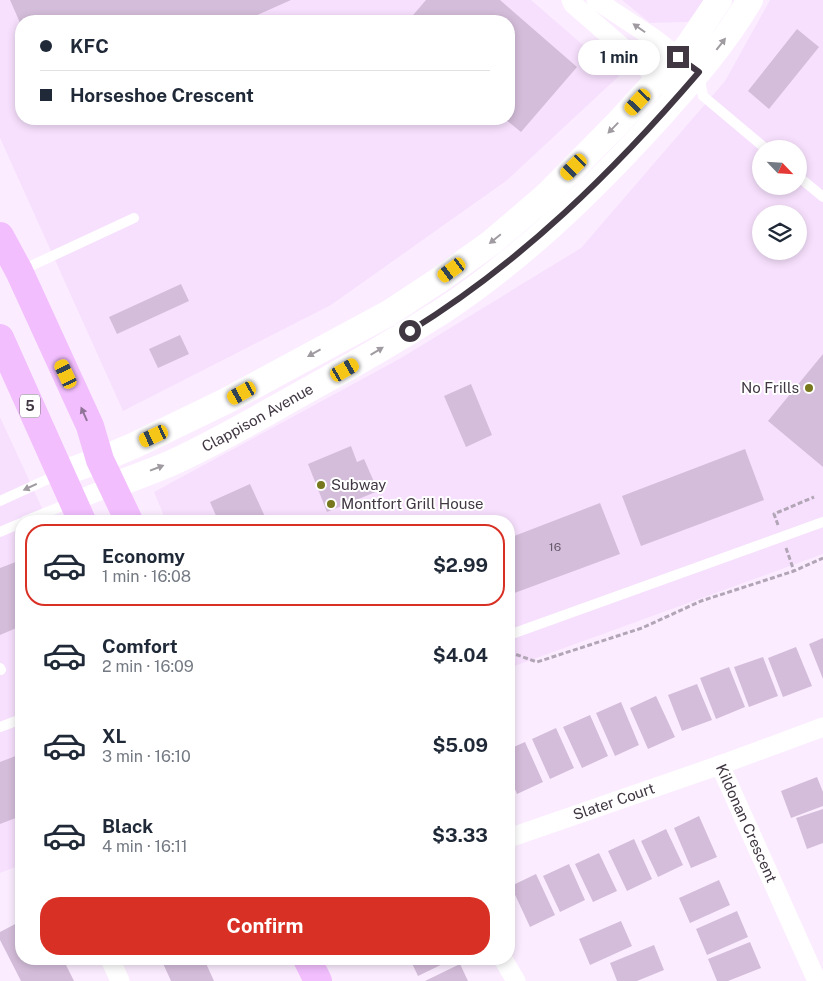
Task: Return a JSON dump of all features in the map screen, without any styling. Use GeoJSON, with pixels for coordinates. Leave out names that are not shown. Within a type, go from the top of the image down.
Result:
{"type":"FeatureCollection","features":[{"type":"Feature","properties":{"kind":"main road","name":"Clappison Avenue"},"geometry":{"type":"LineString","coordinates":[[60,474],[135,445],[226,401],[389,313],[492,242],[546,195],[617,124],[688,46],[719,0]]}},
{"type":"Feature","properties":{"kind":"main road","name":"Clappison Avenue"},"geometry":{"type":"LineString","coordinates":[[112,486],[169,464],[249,424],[379,350],[442,311],[499,269],[570,209],[694,88],[750,0]]}},
{"type":"Feature","properties":{"kind":"main road"},"geometry":{"type":"LineString","coordinates":[[0,236],[19,271],[90,426],[100,460],[125,515]]}},
{"type":"Feature","properties":{"kind":"main road","name":"5"},"geometry":{"type":"LineString","coordinates":[[0,338],[77,512]]}},
{"type":"Feature","properties":{"kind":"main road"},"geometry":{"type":"LineString","coordinates":[[310,965],[318,981]]}},
{"type":"Feature","properties":{"kind":"street"},"geometry":{"type":"LineString","coordinates":[[571,0],[572,4],[658,79],[694,88]]}},
{"type":"Feature","properties":{"kind":"street"},"geometry":{"type":"LineString","coordinates":[[596,0],[678,57],[694,88]]}},
{"type":"Feature","properties":{"kind":"street","name":"Clappison Avenue"},"geometry":{"type":"LineString","coordinates":[[77,512],[112,486]]}},
{"type":"Feature","properties":{"kind":"street","name":"Kildonan Crescent"},"geometry":{"type":"LineString","coordinates":[[817,981],[720,765],[823,727]]}},
{"type":"Feature","properties":{"kind":"street","name":"Slater Court"},"geometry":{"type":"LineString","coordinates":[[515,836],[720,765]]}},
{"type":"Feature","properties":{"kind":"street"},"geometry":{"type":"LineString","coordinates":[[113,965],[120,981]]}},
{"type":"Feature","properties":{"kind":"street"},"geometry":{"type":"LineString","coordinates":[[507,965],[516,981]]}},
{"type":"Feature","properties":{"kind":"lane"},"geometry":{"type":"LineString","coordinates":[[694,88],[755,140]]}},
{"type":"Feature","properties":{"kind":"lane"},"geometry":{"type":"LineString","coordinates":[[808,184],[823,197]]}},
{"type":"Feature","properties":{"kind":"lane"},"geometry":{"type":"LineString","coordinates":[[19,271],[134,218]]}},
{"type":"Feature","properties":{"kind":"lane"},"geometry":{"type":"LineString","coordinates":[[0,501],[60,474]]}},
{"type":"Feature","properties":{"kind":"lane"},"geometry":{"type":"LineString","coordinates":[[60,515],[77,512]]}},
{"type":"Feature","properties":{"kind":"lane"},"geometry":{"type":"LineString","coordinates":[[515,634],[823,522]]}},
{"type":"Feature","properties":{"kind":"lane"},"geometry":{"type":"LineString","coordinates":[[0,532],[15,526]]}},
{"type":"Feature","properties":{"kind":"lane"},"geometry":{"type":"LineString","coordinates":[[0,727],[15,721]]}},
{"type":"Feature","properties":{"kind":"path"},"geometry":{"type":"LineString","coordinates":[[515,654],[537,662],[642,628],[700,601],[794,571],[823,558]]}},
{"type":"Feature","properties":{"kind":"shaded area"},"geometry":{"type":"Polygon","coordinates":[[[0,0],[531,0],[619,76],[506,181],[331,305],[123,411],[0,138],[0,0]]]}},
{"type":"Feature","properties":{"kind":"shaded area"},"geometry":{"type":"Polygon","coordinates":[[[622,0],[705,0],[688,22],[650,23],[622,0]]]}},
{"type":"Feature","properties":{"kind":"shaded area"},"geometry":{"type":"Polygon","coordinates":[[[770,0],[823,0],[823,554],[515,666],[515,515],[164,515],[154,492],[401,358],[581,248],[725,81],[770,0]]]}},
{"type":"Feature","properties":{"kind":"shaded area"},"geometry":{"type":"Polygon","coordinates":[[[0,417],[45,515],[15,515],[15,867],[0,873],[0,417]]]}},
{"type":"Feature","properties":{"kind":"building"},"geometry":{"type":"Polygon","coordinates":[[[10,0],[291,0],[257,15],[17,15],[10,0]]]}},
{"type":"Feature","properties":{"kind":"building"},"geometry":{"type":"Polygon","coordinates":[[[426,0],[500,0],[577,67],[521,132],[512,125],[515,125],[515,15],[413,15],[426,0]]]}},
{"type":"Feature","properties":{"kind":"building"},"geometry":{"type":"Polygon","coordinates":[[[797,29],[819,47],[769,109],[748,91],[797,29]]]}},
{"type":"Feature","properties":{"kind":"building"},"geometry":{"type":"Polygon","coordinates":[[[181,284],[189,301],[117,334],[109,317],[181,284]]]}},
{"type":"Feature","properties":{"kind":"building"},"geometry":{"type":"Polygon","coordinates":[[[180,335],[189,354],[158,368],[149,349],[180,335]]]}},
{"type":"Feature","properties":{"kind":"building","name":"No Frills"},"geometry":{"type":"Polygon","coordinates":[[[823,354],[823,467],[768,421],[823,354]]]}},
{"type":"Feature","properties":{"kind":"building"},"geometry":{"type":"Polygon","coordinates":[[[471,384],[492,435],[466,447],[444,396],[471,384]]]}},
{"type":"Feature","properties":{"kind":"building"},"geometry":{"type":"Polygon","coordinates":[[[351,446],[357,462],[364,459],[378,491],[327,512],[308,464],[351,446]]]}},
{"type":"Feature","properties":{"kind":"building"},"geometry":{"type":"Polygon","coordinates":[[[745,449],[764,500],[641,546],[622,496],[745,449]]]}},
{"type":"Feature","properties":{"kind":"building"},"geometry":{"type":"Polygon","coordinates":[[[250,484],[264,515],[216,515],[210,502],[250,484]]]}},
{"type":"Feature","properties":{"kind":"building"},"geometry":{"type":"Polygon","coordinates":[[[600,503],[620,554],[515,593],[515,536],[600,503]]]}},
{"type":"Feature","properties":{"kind":"building"},"geometry":{"type":"Polygon","coordinates":[[[15,562],[15,629],[0,635],[0,568],[15,562]]]}},
{"type":"Feature","properties":{"kind":"building"},"geometry":{"type":"Polygon","coordinates":[[[823,638],[823,679],[809,644],[823,638]]]}},
{"type":"Feature","properties":{"kind":"building"},"geometry":{"type":"Polygon","coordinates":[[[796,647],[812,686],[783,697],[768,658],[796,647]]]}},
{"type":"Feature","properties":{"kind":"building"},"geometry":{"type":"Polygon","coordinates":[[[763,657],[778,696],[749,707],[734,667],[763,657]]]}},
{"type":"Feature","properties":{"kind":"building"},"geometry":{"type":"Polygon","coordinates":[[[729,667],[745,707],[716,719],[700,678],[729,667]]]}},
{"type":"Feature","properties":{"kind":"building"},"geometry":{"type":"Polygon","coordinates":[[[697,684],[712,720],[682,731],[668,695],[697,684]]]}},
{"type":"Feature","properties":{"kind":"building"},"geometry":{"type":"Polygon","coordinates":[[[656,696],[675,737],[648,749],[630,708],[656,696]]]}},
{"type":"Feature","properties":{"kind":"building"},"geometry":{"type":"Polygon","coordinates":[[[621,702],[639,745],[615,756],[596,713],[621,702]]]}},
{"type":"Feature","properties":{"kind":"building"},"geometry":{"type":"Polygon","coordinates":[[[590,715],[608,756],[582,768],[563,727],[590,715]]]}},
{"type":"Feature","properties":{"kind":"building"},"geometry":{"type":"Polygon","coordinates":[[[556,728],[574,768],[550,779],[532,739],[556,728]]]}},
{"type":"Feature","properties":{"kind":"building"},"geometry":{"type":"Polygon","coordinates":[[[525,742],[543,782],[517,794],[515,789],[515,746],[525,742]]]}},
{"type":"Feature","properties":{"kind":"building"},"geometry":{"type":"Polygon","coordinates":[[[15,756],[15,818],[0,824],[0,762],[15,756]]]}},
{"type":"Feature","properties":{"kind":"building"},"geometry":{"type":"Polygon","coordinates":[[[817,777],[823,792],[823,806],[791,818],[781,791],[817,777]]]}},
{"type":"Feature","properties":{"kind":"building"},"geometry":{"type":"Polygon","coordinates":[[[823,809],[823,843],[807,849],[796,818],[823,809]]]}},
{"type":"Feature","properties":{"kind":"building"},"geometry":{"type":"Polygon","coordinates":[[[699,816],[717,857],[691,868],[674,828],[699,816]]]}},
{"type":"Feature","properties":{"kind":"building"},"geometry":{"type":"Polygon","coordinates":[[[666,829],[683,865],[658,877],[641,841],[666,829]]]}},
{"type":"Feature","properties":{"kind":"building"},"geometry":{"type":"Polygon","coordinates":[[[634,839],[652,879],[627,891],[608,851],[634,839]]]}},
{"type":"Feature","properties":{"kind":"building"},"geometry":{"type":"Polygon","coordinates":[[[599,853],[617,891],[593,902],[575,864],[599,853]]]}},
{"type":"Feature","properties":{"kind":"building"},"geometry":{"type":"Polygon","coordinates":[[[569,864],[585,900],[560,912],[543,876],[569,864]]]}},
{"type":"Feature","properties":{"kind":"building"},"geometry":{"type":"Polygon","coordinates":[[[536,874],[555,915],[530,927],[515,895],[515,884],[536,874]]]}},
{"type":"Feature","properties":{"kind":"building"},"geometry":{"type":"Polygon","coordinates":[[[719,880],[730,905],[690,923],[679,898],[719,880]]]}},
{"type":"Feature","properties":{"kind":"building"},"geometry":{"type":"Polygon","coordinates":[[[737,911],[748,937],[707,955],[696,929],[737,911]]]}},
{"type":"Feature","properties":{"kind":"building"},"geometry":{"type":"Polygon","coordinates":[[[621,921],[632,946],[590,965],[579,939],[621,921]]]}},
{"type":"Feature","properties":{"kind":"building"},"geometry":{"type":"Polygon","coordinates":[[[15,924],[15,965],[66,965],[74,981],[21,981],[0,940],[0,932],[15,924]]]}},
{"type":"Feature","properties":{"kind":"building"},"geometry":{"type":"Polygon","coordinates":[[[750,942],[761,968],[728,981],[717,981],[708,959],[750,942]]]}},
{"type":"Feature","properties":{"kind":"building"},"geometry":{"type":"Polygon","coordinates":[[[654,945],[664,970],[637,981],[617,981],[610,963],[654,945]]]}},
{"type":"Feature","properties":{"kind":"building"},"geometry":{"type":"Polygon","coordinates":[[[164,965],[207,965],[214,981],[171,981],[164,965]]]}},
{"type":"Feature","properties":{"kind":"building"},"geometry":{"type":"Polygon","coordinates":[[[413,965],[441,965],[418,976],[413,965]]]}},
{"type":"Feature","properties":{"kind":"building"},"geometry":{"type":"Polygon","coordinates":[[[460,965],[468,981],[425,981],[460,965]]]}},
{"type":"Feature","properties":{"kind":"place","name":"No Frills"},"geometry":{"type":"Point","coordinates":[809,388]}},
{"type":"Feature","properties":{"kind":"place","name":"Subway"},"geometry":{"type":"Point","coordinates":[321,485]}},
{"type":"Feature","properties":{"kind":"place","name":"Montfort Grill House"},"geometry":{"type":"Point","coordinates":[331,504]}},
{"type":"Feature","properties":{"kind":"route"},"geometry":{"type":"LineString","coordinates":[[410,331],[442,311],[528,246],[610,171],[699,72],[678,57]]}}]}
